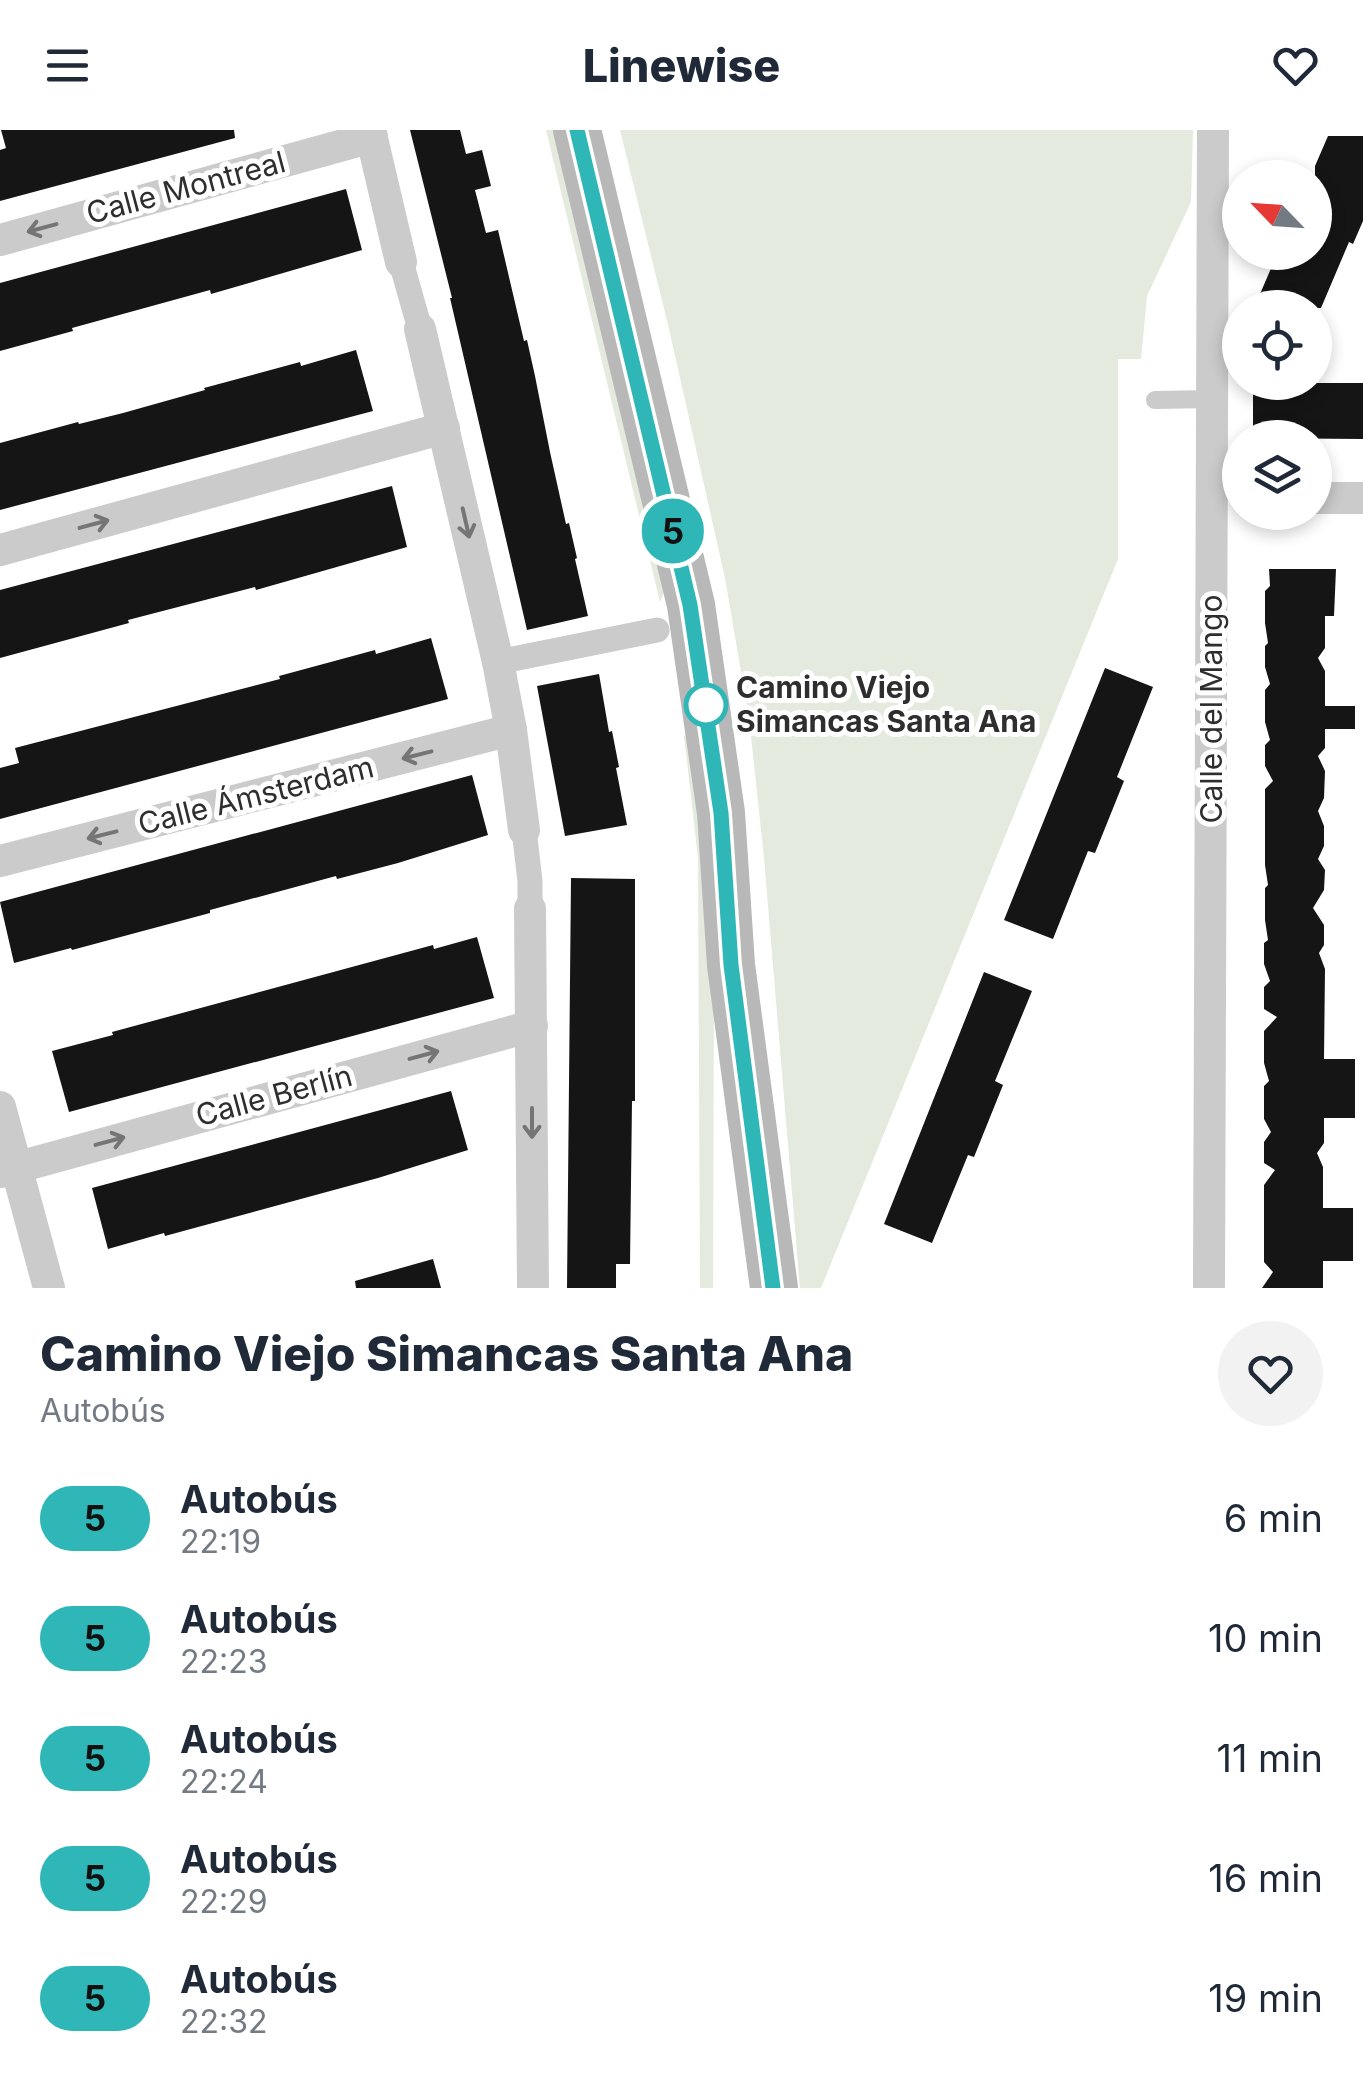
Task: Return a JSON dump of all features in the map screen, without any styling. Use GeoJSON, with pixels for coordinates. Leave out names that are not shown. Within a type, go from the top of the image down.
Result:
{"type":"FeatureCollection","features":[{"type":"Feature","properties":{"kind":"main road"},"geometry":{"type":"LineString","coordinates":[[577,130],[694,624],[721,813],[731,965],[774,1288]]}},
{"type":"Feature","properties":{"kind":"street","name":"Calle del Mango"},"geometry":{"type":"LineString","coordinates":[[1213,130],[1213,399],[1222,468]]}},
{"type":"Feature","properties":{"kind":"street","name":"Calle Montreal"},"geometry":{"type":"LineString","coordinates":[[0,240],[371,134],[403,272]]}},
{"type":"Feature","properties":{"kind":"street"},"geometry":{"type":"LineString","coordinates":[[403,272],[420,329],[498,662],[524,830],[530,895],[533,1288]]}},
{"type":"Feature","properties":{"kind":"street"},"geometry":{"type":"LineString","coordinates":[[0,550],[444,428]]}},
{"type":"Feature","properties":{"kind":"street"},"geometry":{"type":"LineString","coordinates":[[1332,498],[1363,498]]}},
{"type":"Feature","properties":{"kind":"street","name":"Calle del Mango"},"geometry":{"type":"LineString","coordinates":[[1210,1288],[1225,530]]}},
{"type":"Feature","properties":{"kind":"street"},"geometry":{"type":"LineString","coordinates":[[498,662],[658,630]]}},
{"type":"Feature","properties":{"kind":"street","name":"Calle Ámsterdam"},"geometry":{"type":"LineString","coordinates":[[0,862],[511,730]]}},
{"type":"Feature","properties":{"kind":"street","name":"Calle Berlín"},"geometry":{"type":"LineString","coordinates":[[8,1170],[532,1026]]}},
{"type":"Feature","properties":{"kind":"street"},"geometry":{"type":"LineString","coordinates":[[0,1106],[8,1170],[49,1288]]}},
{"type":"Feature","properties":{"kind":"lane"},"geometry":{"type":"LineString","coordinates":[[1155,400],[1213,399]]}},
{"type":"Feature","properties":{"kind":"shaded area"},"geometry":{"type":"Polygon","coordinates":[[[546,130],[561,130],[669,581],[660,602],[546,130]]]}},
{"type":"Feature","properties":{"kind":"shaded area"},"geometry":{"type":"Polygon","coordinates":[[[620,130],[1193,130],[1191,202],[1147,296],[1141,359],[1118,359],[1118,559],[821,1288],[800,1288],[764,858],[749,718],[725,578],[620,130]]]}},
{"type":"Feature","properties":{"kind":"shaded area"},"geometry":{"type":"Polygon","coordinates":[[[684,735],[700,748],[714,963],[713,1288],[700,1288],[698,858],[684,735]]]}},
{"type":"Feature","properties":{"kind":"building"},"geometry":{"type":"Polygon","coordinates":[[[1,130],[234,130],[235,138],[0,201],[0,150],[6,148],[1,130]]]}},
{"type":"Feature","properties":{"kind":"building"},"geometry":{"type":"Polygon","coordinates":[[[410,130],[460,130],[466,154],[482,150],[491,186],[475,190],[486,233],[498,230],[524,341],[527,340],[588,616],[527,630],[410,130]]]}},
{"type":"Feature","properties":{"kind":"building"},"geometry":{"type":"Polygon","coordinates":[[[1328,136],[1363,136],[1363,221],[1353,244],[1349,242],[1329,290],[1262,290],[1270,270],[1332,270],[1332,160],[1318,160],[1328,136]]]}},
{"type":"Feature","properties":{"kind":"building"},"geometry":{"type":"Polygon","coordinates":[[[346,189],[362,250],[0,351],[0,283],[346,189]]]}},
{"type":"Feature","properties":{"kind":"building"},"geometry":{"type":"Polygon","coordinates":[[[356,350],[373,411],[0,510],[0,443],[356,350]]]}},
{"type":"Feature","properties":{"kind":"building"},"geometry":{"type":"Polygon","coordinates":[[[1332,383],[1363,383],[1363,439],[1332,439],[1332,420],[1253,420],[1253,400],[1332,400],[1332,383]]]}},
{"type":"Feature","properties":{"kind":"building"},"geometry":{"type":"Polygon","coordinates":[[[392,486],[407,547],[0,658],[0,590],[392,486]]]}},
{"type":"Feature","properties":{"kind":"building"},"geometry":{"type":"Polygon","coordinates":[[[1269,569],[1336,569],[1334,616],[1325,616],[1325,648],[1318,658],[1325,671],[1325,706],[1355,706],[1355,729],[1325,729],[1325,748],[1318,756],[1325,771],[1324,798],[1318,811],[1324,826],[1324,846],[1318,859],[1325,870],[1324,890],[1313,908],[1324,925],[1324,945],[1319,953],[1325,969],[1324,1059],[1355,1059],[1355,1118],[1324,1118],[1324,1143],[1317,1153],[1323,1167],[1323,1208],[1353,1208],[1353,1261],[1323,1261],[1323,1288],[1262,1288],[1273,1272],[1264,1262],[1264,1185],[1275,1170],[1264,1163],[1264,1142],[1271,1132],[1264,1119],[1264,1086],[1269,1081],[1264,1063],[1264,1031],[1277,1017],[1264,1009],[1264,987],[1270,981],[1264,964],[1264,943],[1268,940],[1265,789],[1273,781],[1265,766],[1265,745],[1270,740],[1265,722],[1265,690],[1270,684],[1265,667],[1265,591],[1270,586],[1269,569]]]}},
{"type":"Feature","properties":{"kind":"building"},"geometry":{"type":"Polygon","coordinates":[[[431,638],[448,699],[0,819],[0,768],[19,763],[15,748],[431,638]]]}},
{"type":"Feature","properties":{"kind":"building"},"geometry":{"type":"Polygon","coordinates":[[[1105,668],[1153,687],[1117,777],[1124,781],[1095,853],[1088,851],[1053,939],[1004,920],[1105,668]]]}},
{"type":"Feature","properties":{"kind":"building"},"geometry":{"type":"Polygon","coordinates":[[[599,674],[627,825],[565,836],[537,686],[599,674]]]}},
{"type":"Feature","properties":{"kind":"building"},"geometry":{"type":"Polygon","coordinates":[[[472,775],[488,835],[398,863],[337,879],[336,876],[14,963],[0,902],[472,775]]]}},
{"type":"Feature","properties":{"kind":"building"},"geometry":{"type":"Polygon","coordinates":[[[571,878],[635,879],[630,1264],[616,1264],[616,1288],[567,1288],[571,878]]]}},
{"type":"Feature","properties":{"kind":"building"},"geometry":{"type":"Polygon","coordinates":[[[477,937],[494,998],[69,1112],[52,1051],[433,945],[434,949],[477,937]]]}},
{"type":"Feature","properties":{"kind":"building"},"geometry":{"type":"Polygon","coordinates":[[[984,972],[1032,991],[995,1081],[1003,1085],[974,1157],[968,1155],[932,1243],[884,1224],[984,972]]]}},
{"type":"Feature","properties":{"kind":"building"},"geometry":{"type":"Polygon","coordinates":[[[451,1091],[468,1150],[378,1178],[108,1249],[92,1188],[451,1091]]]}},
{"type":"Feature","properties":{"kind":"building"},"geometry":{"type":"Polygon","coordinates":[[[433,1259],[441,1288],[356,1288],[355,1281],[433,1259]]]}},
{"type":"Feature","properties":{"kind":"bus line","name":"5"},"geometry":{"type":"LineString","coordinates":[[577,130],[690,605],[721,813],[731,965],[773,1288]]}},
{"type":"Feature","properties":{"kind":"place","name":"Camino Viejo Simancas Santa Ana"},"geometry":{"type":"Point","coordinates":[706,705]}}]}
